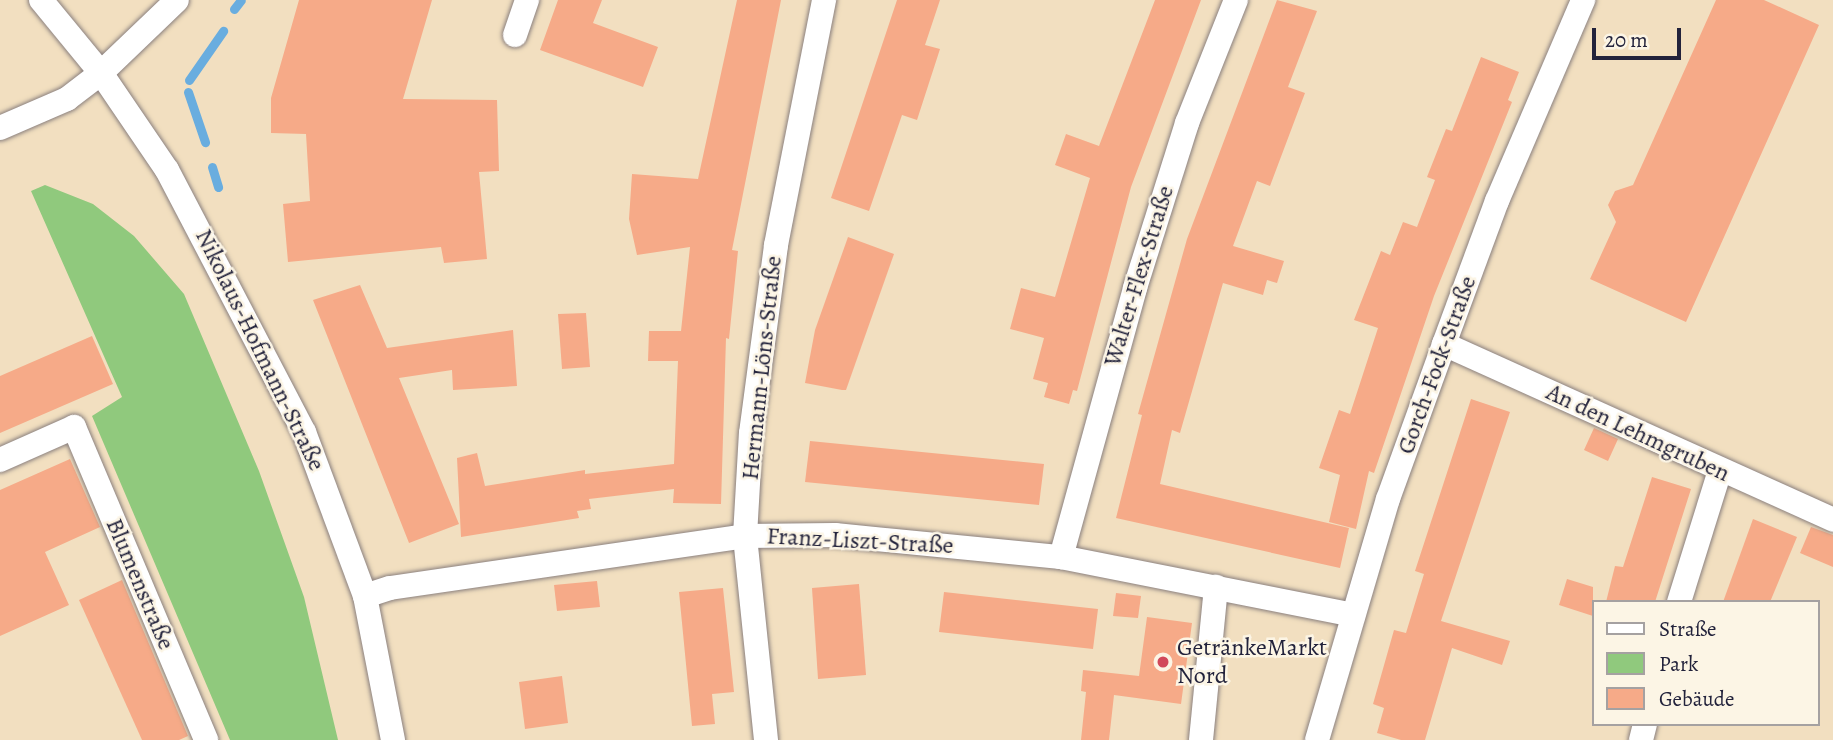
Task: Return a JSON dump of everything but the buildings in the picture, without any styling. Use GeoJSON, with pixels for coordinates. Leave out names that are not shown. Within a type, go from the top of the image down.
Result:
{"type":"FeatureCollection","features":[{"type":"Feature","properties":{"kind":"street","name":"Nikolaus-Hofmann-Straße"},"geometry":{"type":"LineString","coordinates":[[41,0],[101,73],[167,170],[264,348],[309,444],[365,596],[393,740]]}},
{"type":"Feature","properties":{"kind":"street"},"geometry":{"type":"LineString","coordinates":[[0,128],[67,99],[101,73],[177,0]]}},
{"type":"Feature","properties":{"kind":"street"},"geometry":{"type":"LineString","coordinates":[[515,35],[527,0]]}},
{"type":"Feature","properties":{"kind":"street","name":"Hermann-Löns-Straße"},"geometry":{"type":"LineString","coordinates":[[766,740],[745,536],[751,433],[774,259],[802,98],[824,0]]}},
{"type":"Feature","properties":{"kind":"street","name":"Walter-Flex-Straße"},"geometry":{"type":"LineString","coordinates":[[1061,557],[1135,288],[1187,123],[1236,0]]}},
{"type":"Feature","properties":{"kind":"street","name":"Gorch-Fock-Straße"},"geometry":{"type":"LineString","coordinates":[[1317,740],[1388,499],[1497,201],[1583,0]]}},
{"type":"Feature","properties":{"kind":"street","name":"An den Lehmgruben"},"geometry":{"type":"LineString","coordinates":[[1444,344],[1833,520]]}},
{"type":"Feature","properties":{"kind":"street","name":"Blumenstraße"},"geometry":{"type":"LineString","coordinates":[[0,460],[75,427],[206,740]]}},
{"type":"Feature","properties":{"kind":"street"},"geometry":{"type":"LineString","coordinates":[[1680,600],[1720,470]]}},
{"type":"Feature","properties":{"kind":"street","name":"Franz-Liszt-Straße"},"geometry":{"type":"LineString","coordinates":[[365,596],[390,588],[745,536],[835,535],[1061,557],[1353,615]]}},
{"type":"Feature","properties":{"kind":"street"},"geometry":{"type":"LineString","coordinates":[[1201,740],[1216,587]]}},
{"type":"Feature","properties":{"kind":"green space"},"geometry":{"type":"Polygon","coordinates":[[[45,185],[93,204],[134,236],[184,294],[259,471],[304,597],[338,740],[230,740],[92,416],[122,397],[31,191],[45,185]]]}},
{"type":"Feature","properties":{"kind":"waterway"},"geometry":{"type":"LineString","coordinates":[[234,9],[241,0]]}},
{"type":"Feature","properties":{"kind":"waterway"},"geometry":{"type":"LineString","coordinates":[[189,80],[223,31]]}},
{"type":"Feature","properties":{"kind":"waterway"},"geometry":{"type":"LineString","coordinates":[[188,92],[205,142]]}},
{"type":"Feature","properties":{"kind":"waterway"},"geometry":{"type":"LineString","coordinates":[[212,167],[218,187]]}},
{"type":"Feature","properties":{"kind":"place","name":"GetränkeMarkt Nord"},"geometry":{"type":"Point","coordinates":[1163,662]}}]}
